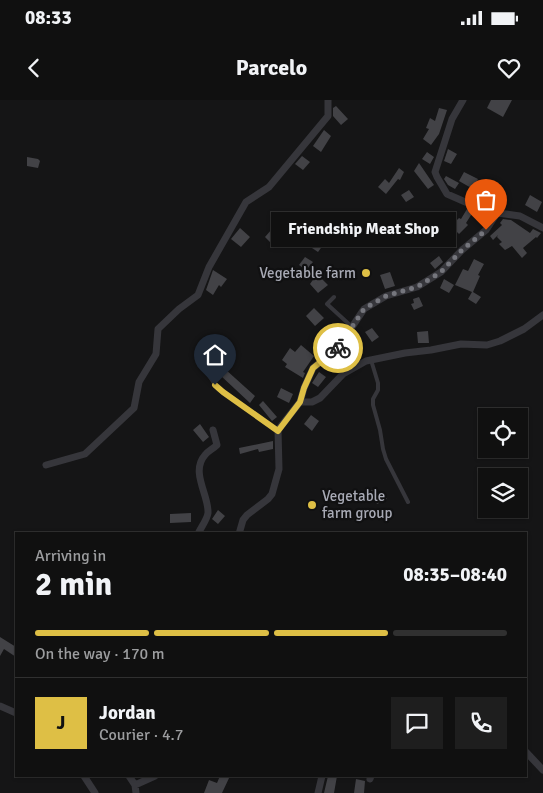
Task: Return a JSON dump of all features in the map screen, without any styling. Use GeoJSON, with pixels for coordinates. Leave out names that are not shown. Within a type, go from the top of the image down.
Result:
{"type":"FeatureCollection","features":[{"type":"Feature","properties":{"kind":"street"},"geometry":{"type":"LineString","coordinates":[[46,465],[85,454],[134,408],[139,382],[156,354],[158,330],[179,309],[198,295],[209,267],[246,202],[269,187],[328,116],[328,100]]}},
{"type":"Feature","properties":{"kind":"street"},"geometry":{"type":"LineString","coordinates":[[463,100],[452,119],[436,177],[447,194],[479,208],[496,213],[520,216],[543,228]]}},
{"type":"Feature","properties":{"kind":"street"},"geometry":{"type":"LineString","coordinates":[[240,532],[243,520],[268,500],[272,494],[279,468],[278,431],[300,402],[306,382],[313,368],[338,348],[358,315],[370,304],[386,296],[417,287],[441,272],[462,250],[486,230],[496,213]]}},
{"type":"Feature","properties":{"kind":"street"},"geometry":{"type":"LineString","coordinates":[[300,402],[312,402],[320,398],[343,374],[370,360],[461,344],[487,345],[524,329],[543,315]]}},
{"type":"Feature","properties":{"kind":"street"},"geometry":{"type":"LineString","coordinates":[[199,532],[208,514],[200,469],[206,454],[217,445],[213,430]]}},
{"type":"Feature","properties":{"kind":"street"},"geometry":{"type":"LineString","coordinates":[[1,709],[15,713]]}},
{"type":"Feature","properties":{"kind":"street"},"geometry":{"type":"LineString","coordinates":[[527,753],[543,770]]}},
{"type":"Feature","properties":{"kind":"street"},"geometry":{"type":"LineString","coordinates":[[85,777],[94,793]]}},
{"type":"Feature","properties":{"kind":"street"},"geometry":{"type":"LineString","coordinates":[[130,777],[136,789],[154,777]]}},
{"type":"Feature","properties":{"kind":"street"},"geometry":{"type":"LineString","coordinates":[[318,793],[322,777]]}},
{"type":"Feature","properties":{"kind":"lane"},"geometry":{"type":"LineString","coordinates":[[334,297],[327,304],[351,326]]}},
{"type":"Feature","properties":{"kind":"lane"},"geometry":{"type":"LineString","coordinates":[[370,360],[378,383],[378,390],[373,399],[373,405],[383,449],[386,459],[408,502]]}},
{"type":"Feature","properties":{"kind":"lane"},"geometry":{"type":"LineString","coordinates":[[201,364],[218,389],[278,431]]}},
{"type":"Feature","properties":{"kind":"building"},"geometry":{"type":"Polygon","coordinates":[[[491,100],[512,100],[503,117],[487,108],[491,100]]]}},
{"type":"Feature","properties":{"kind":"building"},"geometry":{"type":"Polygon","coordinates":[[[336,106],[348,119],[341,125],[333,116],[333,108],[336,106]]]}},
{"type":"Feature","properties":{"kind":"building"},"geometry":{"type":"Polygon","coordinates":[[[439,108],[447,110],[439,134],[431,145],[423,139],[429,129],[426,128],[430,118],[435,121],[439,108]]]}},
{"type":"Feature","properties":{"kind":"building"},"geometry":{"type":"Polygon","coordinates":[[[324,130],[331,136],[321,152],[313,146],[324,130]]]}},
{"type":"Feature","properties":{"kind":"building"},"geometry":{"type":"Polygon","coordinates":[[[448,149],[457,154],[451,164],[444,161],[448,149]]]}},
{"type":"Feature","properties":{"kind":"building"},"geometry":{"type":"Polygon","coordinates":[[[427,152],[434,157],[430,164],[422,159],[427,152]]]}},
{"type":"Feature","properties":{"kind":"building"},"geometry":{"type":"Polygon","coordinates":[[[302,156],[310,162],[303,170],[295,164],[302,156]]]}},
{"type":"Feature","properties":{"kind":"building"},"geometry":{"type":"Polygon","coordinates":[[[27,157],[40,161],[38,168],[27,166],[27,157]]]}},
{"type":"Feature","properties":{"kind":"building"},"geometry":{"type":"Polygon","coordinates":[[[419,163],[434,185],[428,189],[414,171],[419,163]]]}},
{"type":"Feature","properties":{"kind":"building"},"geometry":{"type":"Polygon","coordinates":[[[399,168],[404,172],[400,180],[398,179],[386,194],[378,187],[385,179],[389,183],[399,168]]]}},
{"type":"Feature","properties":{"kind":"building"},"geometry":{"type":"Polygon","coordinates":[[[464,172],[478,179],[473,189],[459,181],[464,172]]]}},
{"type":"Feature","properties":{"kind":"building"},"geometry":{"type":"Polygon","coordinates":[[[446,176],[459,183],[455,189],[448,185],[444,179],[446,176]]]}},
{"type":"Feature","properties":{"kind":"building"},"geometry":{"type":"Polygon","coordinates":[[[409,190],[414,197],[406,202],[401,195],[409,190]]]}},
{"type":"Feature","properties":{"kind":"building"},"geometry":{"type":"Polygon","coordinates":[[[530,195],[542,202],[537,212],[525,205],[530,195]]]}},
{"type":"Feature","properties":{"kind":"building"},"geometry":{"type":"Polygon","coordinates":[[[467,209],[473,212],[466,223],[468,225],[459,234],[451,226],[459,218],[461,219],[467,209]]]}},
{"type":"Feature","properties":{"kind":"building"},"geometry":{"type":"Polygon","coordinates":[[[376,213],[383,223],[373,229],[366,219],[376,213]]]}},
{"type":"Feature","properties":{"kind":"building"},"geometry":{"type":"Polygon","coordinates":[[[418,216],[426,225],[419,230],[417,228],[409,234],[403,226],[418,216]]]}},
{"type":"Feature","properties":{"kind":"building"},"geometry":{"type":"Polygon","coordinates":[[[503,219],[511,220],[530,233],[533,229],[541,233],[523,248],[527,253],[522,258],[512,246],[505,250],[499,244],[502,242],[497,237],[498,235],[493,240],[490,236],[502,225],[500,223],[503,219]]]}},
{"type":"Feature","properties":{"kind":"building"},"geometry":{"type":"Polygon","coordinates":[[[240,228],[250,237],[241,247],[231,239],[240,228]]]}},
{"type":"Feature","properties":{"kind":"building"},"geometry":{"type":"Polygon","coordinates":[[[272,229],[283,239],[275,247],[265,237],[272,229]]]}},
{"type":"Feature","properties":{"kind":"building"},"geometry":{"type":"Polygon","coordinates":[[[330,229],[340,236],[332,246],[326,241],[318,252],[312,248],[318,240],[320,241],[330,229]]]}},
{"type":"Feature","properties":{"kind":"building"},"geometry":{"type":"Polygon","coordinates":[[[439,256],[443,262],[435,269],[430,263],[439,256]]]}},
{"type":"Feature","properties":{"kind":"building"},"geometry":{"type":"Polygon","coordinates":[[[305,257],[313,262],[306,270],[299,265],[305,257]]]}},
{"type":"Feature","properties":{"kind":"building"},"geometry":{"type":"Polygon","coordinates":[[[474,259],[484,264],[478,275],[480,276],[473,292],[481,297],[476,304],[468,299],[472,292],[455,285],[463,269],[468,271],[474,259]]]}},
{"type":"Feature","properties":{"kind":"building"},"geometry":{"type":"Polygon","coordinates":[[[213,270],[227,279],[221,287],[219,285],[213,295],[206,290],[213,270]]]}},
{"type":"Feature","properties":{"kind":"building"},"geometry":{"type":"Polygon","coordinates":[[[390,272],[395,286],[385,289],[380,275],[390,272]]]}},
{"type":"Feature","properties":{"kind":"building"},"geometry":{"type":"Polygon","coordinates":[[[317,274],[328,285],[318,293],[310,284],[317,274]]]}},
{"type":"Feature","properties":{"kind":"building"},"geometry":{"type":"Polygon","coordinates":[[[444,279],[454,285],[449,293],[440,288],[444,279]]]}},
{"type":"Feature","properties":{"kind":"building"},"geometry":{"type":"Polygon","coordinates":[[[419,297],[423,306],[414,310],[411,304],[414,303],[413,299],[419,297]]]}},
{"type":"Feature","properties":{"kind":"building"},"geometry":{"type":"Polygon","coordinates":[[[314,308],[324,318],[315,326],[306,316],[314,308]]]}},
{"type":"Feature","properties":{"kind":"building"},"geometry":{"type":"Polygon","coordinates":[[[372,328],[379,337],[372,342],[365,332],[372,328]]]}},
{"type":"Feature","properties":{"kind":"building"},"geometry":{"type":"Polygon","coordinates":[[[428,331],[429,343],[418,343],[417,332],[428,331]]]}},
{"type":"Feature","properties":{"kind":"building"},"geometry":{"type":"Polygon","coordinates":[[[354,339],[359,346],[352,352],[346,345],[354,339]]]}},
{"type":"Feature","properties":{"kind":"building"},"geometry":{"type":"Polygon","coordinates":[[[301,345],[314,356],[303,372],[305,373],[303,378],[285,367],[287,364],[282,360],[290,348],[295,352],[301,345]]]}},
{"type":"Feature","properties":{"kind":"building"},"geometry":{"type":"Polygon","coordinates":[[[204,348],[213,348],[215,368],[209,369],[205,363],[204,348]]]}},
{"type":"Feature","properties":{"kind":"building"},"geometry":{"type":"Polygon","coordinates":[[[225,369],[255,396],[250,403],[220,375],[225,369]]]}},
{"type":"Feature","properties":{"kind":"building"},"geometry":{"type":"Polygon","coordinates":[[[319,372],[326,377],[318,387],[312,383],[319,372]]]}},
{"type":"Feature","properties":{"kind":"building"},"geometry":{"type":"Polygon","coordinates":[[[281,388],[293,394],[289,403],[277,397],[281,388]]]}},
{"type":"Feature","properties":{"kind":"building"},"geometry":{"type":"Polygon","coordinates":[[[263,401],[277,417],[272,421],[259,405],[263,401]]]}},
{"type":"Feature","properties":{"kind":"building"},"geometry":{"type":"Polygon","coordinates":[[[311,415],[319,421],[312,431],[304,424],[311,415]]]}},
{"type":"Feature","properties":{"kind":"building"},"geometry":{"type":"Polygon","coordinates":[[[200,424],[209,437],[203,442],[193,430],[200,424]]]}},
{"type":"Feature","properties":{"kind":"building"},"geometry":{"type":"Polygon","coordinates":[[[273,441],[273,449],[259,452],[258,449],[240,454],[239,448],[273,441]]]}},
{"type":"Feature","properties":{"kind":"building"},"geometry":{"type":"Polygon","coordinates":[[[375,489],[379,497],[384,494],[387,499],[377,504],[370,491],[375,489]]]}},
{"type":"Feature","properties":{"kind":"building"},"geometry":{"type":"Polygon","coordinates":[[[218,510],[225,516],[218,524],[212,519],[218,510]]]}},
{"type":"Feature","properties":{"kind":"building"},"geometry":{"type":"Polygon","coordinates":[[[191,513],[191,522],[170,523],[170,514],[191,513]]]}},
{"type":"Feature","properties":{"kind":"building"},"geometry":{"type":"Polygon","coordinates":[[[0,637],[15,646],[15,656],[4,649],[0,656],[0,637]]]}},
{"type":"Feature","properties":{"kind":"building"},"geometry":{"type":"Polygon","coordinates":[[[220,777],[230,777],[222,793],[204,793],[209,780],[217,783],[220,777]]]}},
{"type":"Feature","properties":{"kind":"building"},"geometry":{"type":"Polygon","coordinates":[[[328,777],[337,777],[334,793],[324,793],[328,777]]]}},
{"type":"Feature","properties":{"kind":"building"},"geometry":{"type":"Polygon","coordinates":[[[356,779],[365,781],[364,793],[354,793],[356,779]]]}},
{"type":"Feature","properties":{"kind":"way so far"},"geometry":{"type":"LineString","coordinates":[[338,348],[358,315],[370,304],[386,296],[417,287],[441,272],[462,250],[486,230]]}},
{"type":"Feature","properties":{"kind":"place","name":"Friendship Meat Shop"},"geometry":{"type":"Point","coordinates":[486,230]}},
{"type":"Feature","properties":{"kind":"place","name":"Vegetable farm"},"geometry":{"type":"Point","coordinates":[366,273]}},
{"type":"Feature","properties":{"kind":"place","name":"Vegetable farm group"},"geometry":{"type":"Point","coordinates":[312,505]}},
{"type":"Feature","properties":{"kind":"route"},"geometry":{"type":"LineString","coordinates":[[215,385],[278,431],[300,402],[313,368],[318,362],[338,348]]}}]}
